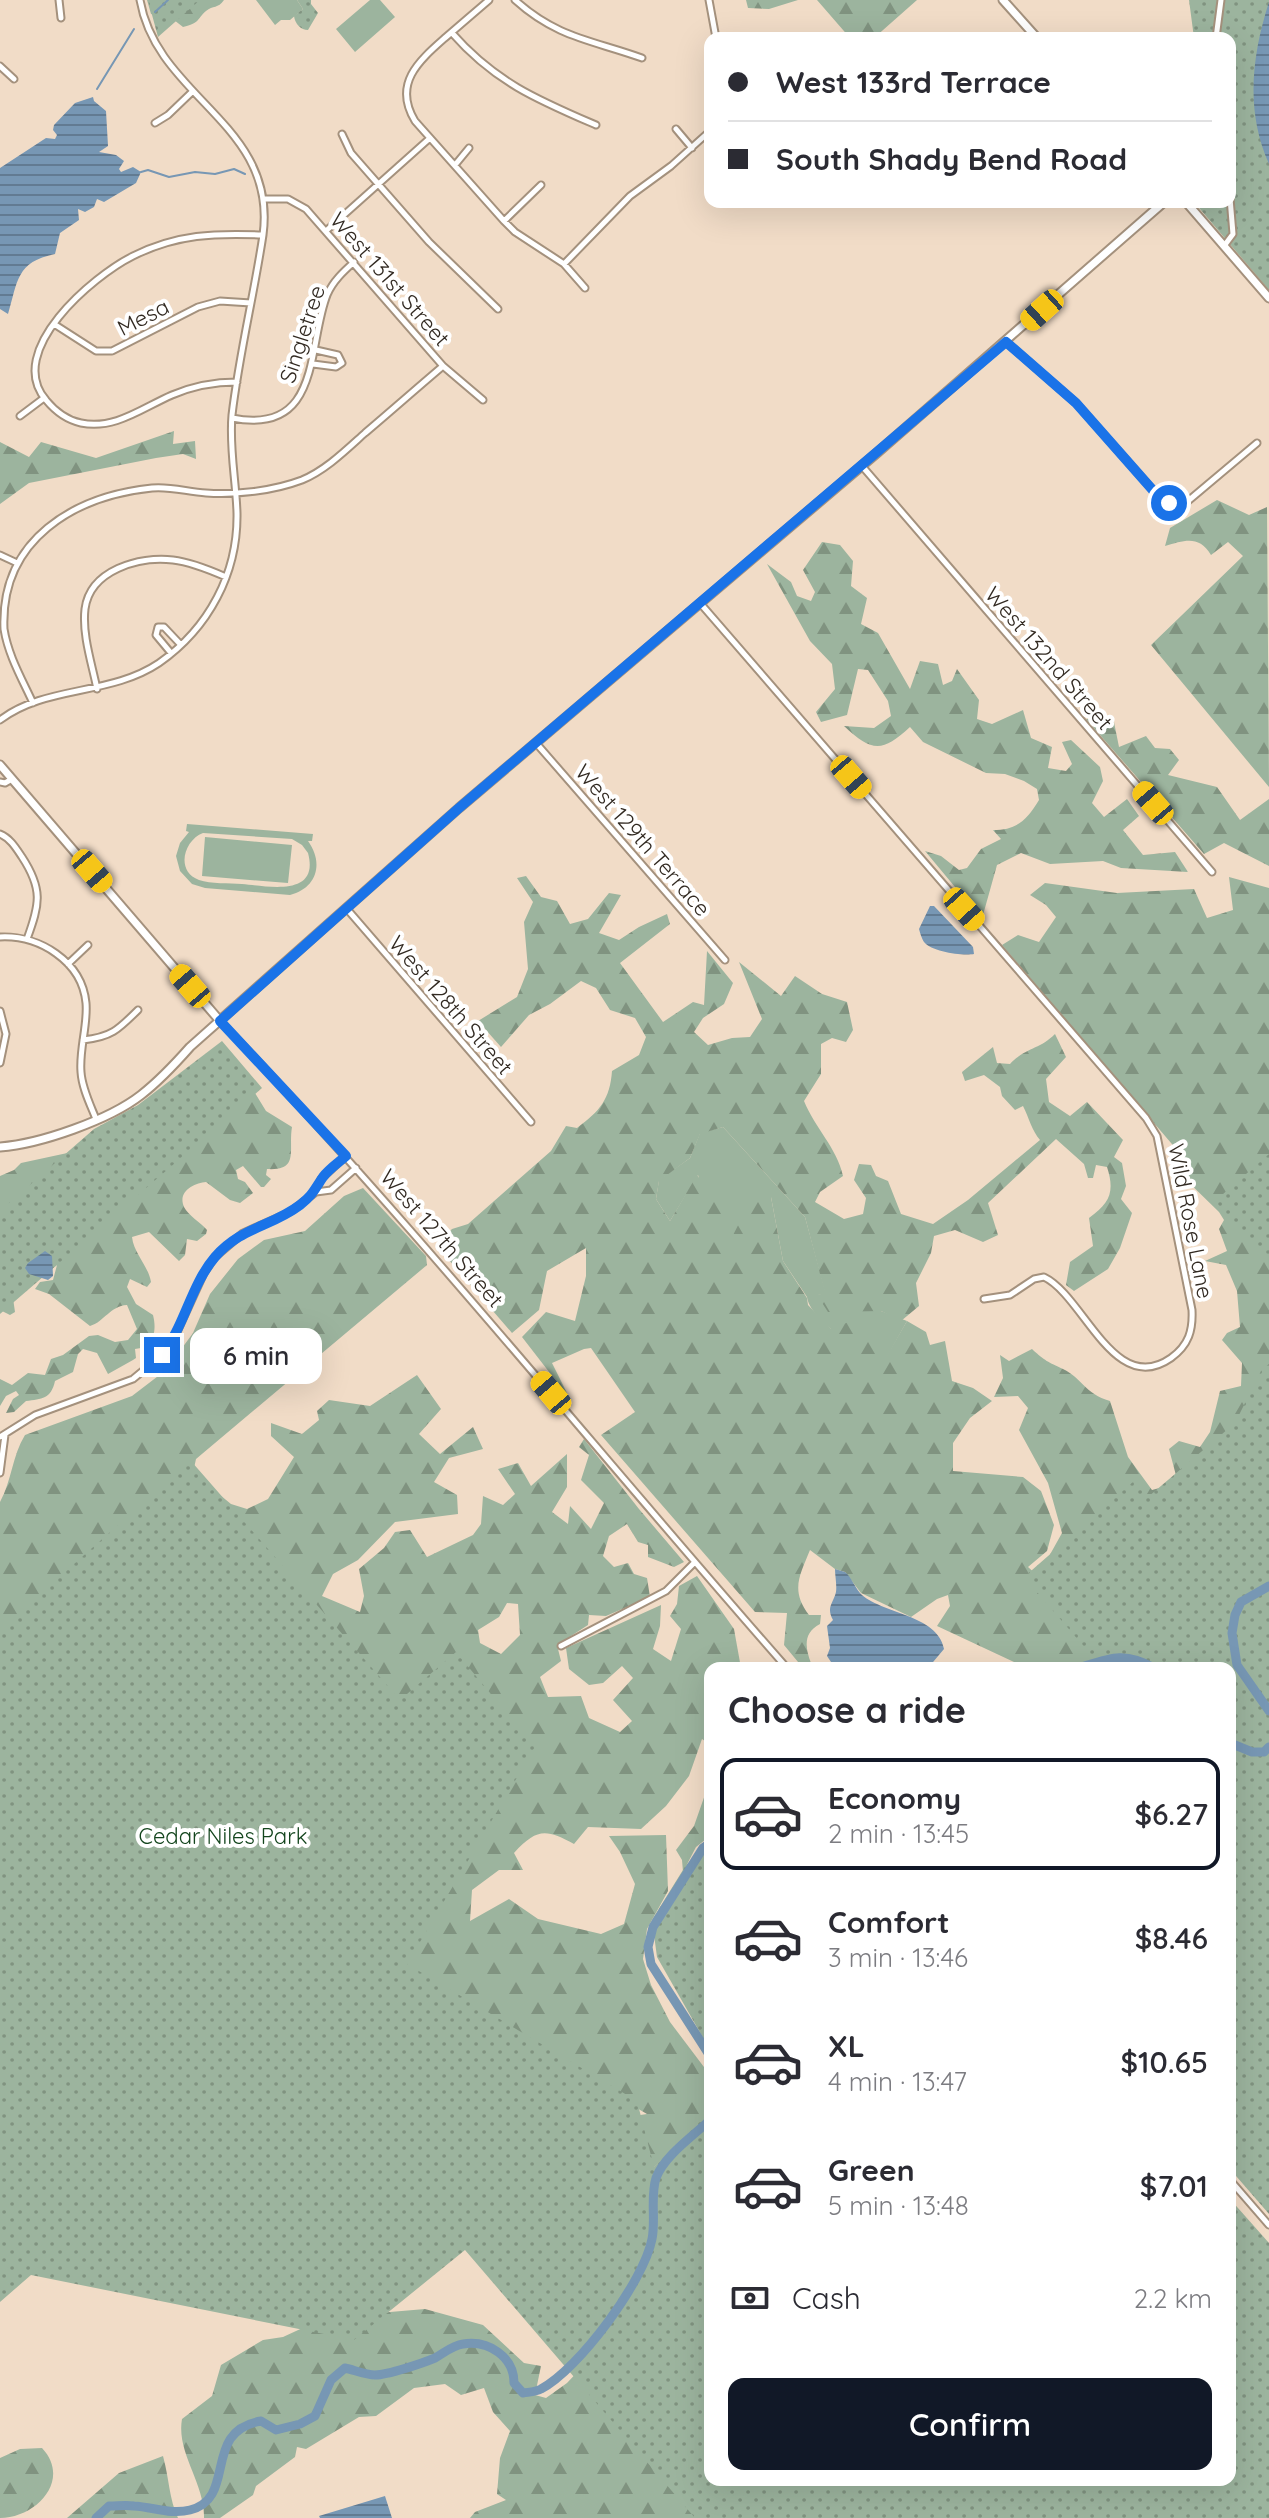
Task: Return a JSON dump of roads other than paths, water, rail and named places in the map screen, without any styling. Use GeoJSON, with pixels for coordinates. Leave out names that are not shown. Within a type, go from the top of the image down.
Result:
{"type":"FeatureCollection","features":[{"type":"Feature","properties":{"kind":"street"},"geometry":{"type":"LineString","coordinates":[[59,0],[61,18]]}},
{"type":"Feature","properties":{"kind":"street"},"geometry":{"type":"LineString","coordinates":[[0,720],[33,703],[97,689],[137,675],[171,653],[207,616],[226,577],[236,537],[232,418],[263,235],[264,199],[258,177],[240,143],[159,52],[148,32],[140,0]]}},
{"type":"Feature","properties":{"kind":"street"},"geometry":{"type":"LineString","coordinates":[[489,0],[419,61],[410,77],[409,107],[415,121],[504,221],[515,232],[564,264],[585,288]]}},
{"type":"Feature","properties":{"kind":"street"},"geometry":{"type":"LineString","coordinates":[[515,0],[546,24],[565,34],[642,58]]}},
{"type":"Feature","properties":{"kind":"street"},"geometry":{"type":"LineString","coordinates":[[709,0],[715,32]]}},
{"type":"Feature","properties":{"kind":"street"},"geometry":{"type":"LineString","coordinates":[[1003,0],[1032,32]]}},
{"type":"Feature","properties":{"kind":"street"},"geometry":{"type":"LineString","coordinates":[[1217,32],[1221,0]]}},
{"type":"Feature","properties":{"kind":"street"},"geometry":{"type":"LineString","coordinates":[[452,33],[497,76],[596,125]]}},
{"type":"Feature","properties":{"kind":"street"},"geometry":{"type":"LineString","coordinates":[[0,66],[14,79]]}},
{"type":"Feature","properties":{"kind":"street"},"geometry":{"type":"LineString","coordinates":[[155,123],[193,91]]}},
{"type":"Feature","properties":{"kind":"street"},"geometry":{"type":"LineString","coordinates":[[676,129],[692,148]]}},
{"type":"Feature","properties":{"kind":"street"},"geometry":{"type":"LineString","coordinates":[[342,134],[351,153],[439,252],[498,309]]}},
{"type":"Feature","properties":{"kind":"street"},"geometry":{"type":"LineString","coordinates":[[564,264],[630,196],[704,137]]}},
{"type":"Feature","properties":{"kind":"street"},"geometry":{"type":"LineString","coordinates":[[327,230],[430,138]]}},
{"type":"Feature","properties":{"kind":"street"},"geometry":{"type":"LineString","coordinates":[[455,165],[469,148]]}},
{"type":"Feature","properties":{"kind":"street"},"geometry":{"type":"LineString","coordinates":[[504,221],[541,185]]}},
{"type":"Feature","properties":{"kind":"street","name":"West 131st Street"},"geometry":{"type":"LineString","coordinates":[[264,199],[288,199],[306,209],[443,366],[483,400]]}},
{"type":"Feature","properties":{"kind":"street"},"geometry":{"type":"LineString","coordinates":[[0,1147],[37,1141],[118,1110],[140,1096],[220,1021],[536,743],[1006,342],[1157,208]]}},
{"type":"Feature","properties":{"kind":"street"},"geometry":{"type":"LineString","coordinates":[[1191,208],[1269,298]]}},
{"type":"Feature","properties":{"kind":"street"},"geometry":{"type":"LineString","coordinates":[[1224,246],[1233,234],[1231,208]]}},
{"type":"Feature","properties":{"kind":"street"},"geometry":{"type":"LineString","coordinates":[[237,382],[197,385],[109,424],[80,423],[61,415],[44,398],[36,383],[35,368],[40,344],[64,310],[93,281],[132,257],[172,240],[213,233],[263,235]]}},
{"type":"Feature","properties":{"kind":"street","name":"Singletree"},"geometry":{"type":"LineString","coordinates":[[232,418],[262,418],[281,412],[299,396],[313,364],[329,291],[354,262]]}},
{"type":"Feature","properties":{"kind":"street","name":"Mesa"},"geometry":{"type":"LineString","coordinates":[[54,324],[96,351],[112,351],[198,307],[220,301],[251,303]]}},
{"type":"Feature","properties":{"kind":"street"},"geometry":{"type":"LineString","coordinates":[[1006,342],[1076,403],[1158,496],[1174,505],[1194,497],[1257,443]]}},
{"type":"Feature","properties":{"kind":"street"},"geometry":{"type":"LineString","coordinates":[[313,364],[336,367],[342,363],[338,355],[316,350]]}},
{"type":"Feature","properties":{"kind":"street"},"geometry":{"type":"LineString","coordinates":[[33,703],[11,653],[2,622],[5,596],[15,562],[29,541],[50,521],[87,504],[155,488],[235,493],[287,484],[314,474],[443,366]]}},
{"type":"Feature","properties":{"kind":"street"},"geometry":{"type":"LineString","coordinates":[[20,416],[44,398]]}},
{"type":"Feature","properties":{"kind":"street","name":"West 132nd Street"},"geometry":{"type":"LineString","coordinates":[[862,466],[1212,872]]}},
{"type":"Feature","properties":{"kind":"street"},"geometry":{"type":"LineString","coordinates":[[0,555],[15,562]]}},
{"type":"Feature","properties":{"kind":"street"},"geometry":{"type":"LineString","coordinates":[[97,689],[84,618],[87,600],[103,578],[127,565],[160,560],[183,562],[226,577]]}},
{"type":"Feature","properties":{"kind":"street","name":"Wild Rose Lane"},"geometry":{"type":"LineString","coordinates":[[700,603],[1146,1118],[1157,1136],[1192,1310],[1192,1330],[1185,1345],[1170,1359],[1153,1366],[1136,1365],[1112,1351],[1058,1288],[1044,1277],[1034,1279],[1010,1295],[984,1299]]}},
{"type":"Feature","properties":{"kind":"street"},"geometry":{"type":"LineString","coordinates":[[171,653],[156,635],[158,627],[164,627],[181,645]]}},
{"type":"Feature","properties":{"kind":"street","name":"West 129th Terrace"},"geometry":{"type":"LineString","coordinates":[[536,743],[725,960]]}},
{"type":"Feature","properties":{"kind":"street","name":"West 127th Street"},"geometry":{"type":"LineString","coordinates":[[0,765],[220,1021],[346,1156],[782,1662]]}},
{"type":"Feature","properties":{"kind":"street"},"geometry":{"type":"LineString","coordinates":[[0,782],[12,779]]}},
{"type":"Feature","properties":{"kind":"street"},"geometry":{"type":"LineString","coordinates":[[0,834],[19,853],[38,889],[38,905],[27,939]]}},
{"type":"Feature","properties":{"kind":"street","name":"West 128th Street"},"geometry":{"type":"LineString","coordinates":[[347,909],[531,1122]]}},
{"type":"Feature","properties":{"kind":"street"},"geometry":{"type":"LineString","coordinates":[[0,937],[27,939],[46,946],[79,978],[86,1003],[82,1082],[96,1119]]}},
{"type":"Feature","properties":{"kind":"street"},"geometry":{"type":"LineString","coordinates":[[68,964],[88,945]]}},
{"type":"Feature","properties":{"kind":"street"},"geometry":{"type":"LineString","coordinates":[[83,1040],[103,1038],[116,1032],[138,1010]]}},
{"type":"Feature","properties":{"kind":"street"},"geometry":{"type":"LineString","coordinates":[[0,1011],[6,1034],[0,1063]]}},
{"type":"Feature","properties":{"kind":"street"},"geometry":{"type":"LineString","coordinates":[[316,1192],[321,1179],[346,1156]]}},
{"type":"Feature","properties":{"kind":"street"},"geometry":{"type":"LineString","coordinates":[[0,1473],[3,1436],[35,1415],[133,1379],[162,1355],[173,1341],[204,1273],[215,1257],[243,1233],[290,1212],[316,1192],[331,1190],[356,1168]]}},
{"type":"Feature","properties":{"kind":"street"},"geometry":{"type":"LineString","coordinates":[[561,1646],[666,1591],[695,1562]]}},
{"type":"Feature","properties":{"kind":"street"},"geometry":{"type":"LineString","coordinates":[[1236,2187],[1269,2225]]}},
{"type":"Feature","properties":{"kind":"water"},"geometry":{"type":"Polygon","coordinates":[[[1269,2],[1269,164],[1256,124],[1254,83],[1258,42],[1269,2]]]}},
{"type":"Feature","properties":{"kind":"water"},"geometry":{"type":"Polygon","coordinates":[[[93,97],[106,111],[108,146],[99,152],[116,155],[124,161],[119,169],[121,172],[133,167],[141,172],[136,183],[104,202],[97,199],[94,207],[85,212],[78,209],[79,220],[60,233],[55,254],[33,262],[21,275],[8,314],[0,309],[0,168],[46,138],[55,139],[54,125],[75,103],[93,97]]]}},
{"type":"Feature","properties":{"kind":"water"},"geometry":{"type":"Polygon","coordinates":[[[930,906],[934,906],[973,947],[974,954],[948,952],[924,942],[919,929],[930,906]]]}},
{"type":"Feature","properties":{"kind":"water"},"geometry":{"type":"Polygon","coordinates":[[[45,1251],[52,1256],[53,1276],[48,1280],[29,1274],[25,1268],[45,1251]]]}},
{"type":"Feature","properties":{"kind":"water"},"geometry":{"type":"Polygon","coordinates":[[[835,1569],[845,1572],[869,1600],[931,1628],[944,1649],[933,1662],[831,1662],[827,1656],[830,1648],[827,1626],[833,1620],[830,1609],[836,1592],[835,1569]]]}},
{"type":"Feature","properties":{"kind":"water"},"geometry":{"type":"Polygon","coordinates":[[[385,2496],[392,2518],[319,2516],[385,2496]]]}},
{"type":"Feature","properties":{"kind":"waterway"},"geometry":{"type":"LineString","coordinates":[[155,12],[168,0]]}},
{"type":"Feature","properties":{"kind":"waterway"},"geometry":{"type":"LineString","coordinates":[[97,89],[134,29]]}},
{"type":"Feature","properties":{"kind":"waterway"},"geometry":{"type":"LineString","coordinates":[[141,172],[148,170],[169,177],[195,172],[215,174],[234,169],[245,174]]}},
{"type":"Feature","properties":{"kind":"waterway"},"geometry":{"type":"LineString","coordinates":[[1269,1586],[1241,1602],[1232,1633],[1237,1665],[1269,1711]]}},
{"type":"Feature","properties":{"kind":"waterway"},"geometry":{"type":"LineString","coordinates":[[1097,1662],[1117,1658],[1141,1662]]}},
{"type":"Feature","properties":{"kind":"waterway"},"geometry":{"type":"LineString","coordinates":[[1236,1745],[1252,1752],[1264,1752],[1269,1747]]}},
{"type":"Feature","properties":{"kind":"waterway"},"geometry":{"type":"LineString","coordinates":[[704,1847],[653,1927],[648,1947],[651,1964],[704,2047]]}},
{"type":"Feature","properties":{"kind":"waterway"},"geometry":{"type":"LineString","coordinates":[[96,2518],[109,2506],[176,2512],[204,2503],[213,2492],[231,2437],[243,2427],[261,2421],[276,2430],[300,2424],[315,2416],[331,2380],[345,2368],[381,2374],[430,2360],[456,2346],[473,2343],[491,2348],[505,2358],[514,2383],[523,2393],[541,2389],[556,2379],[591,2344],[623,2300],[637,2277],[652,2239],[656,2178],[672,2154],[704,2125]]}},
{"type":"Feature","properties":{"kind":"park label","name":"Cedar Niles Park"},"geometry":{"type":"Point","coordinates":[223,1836]}}]}
